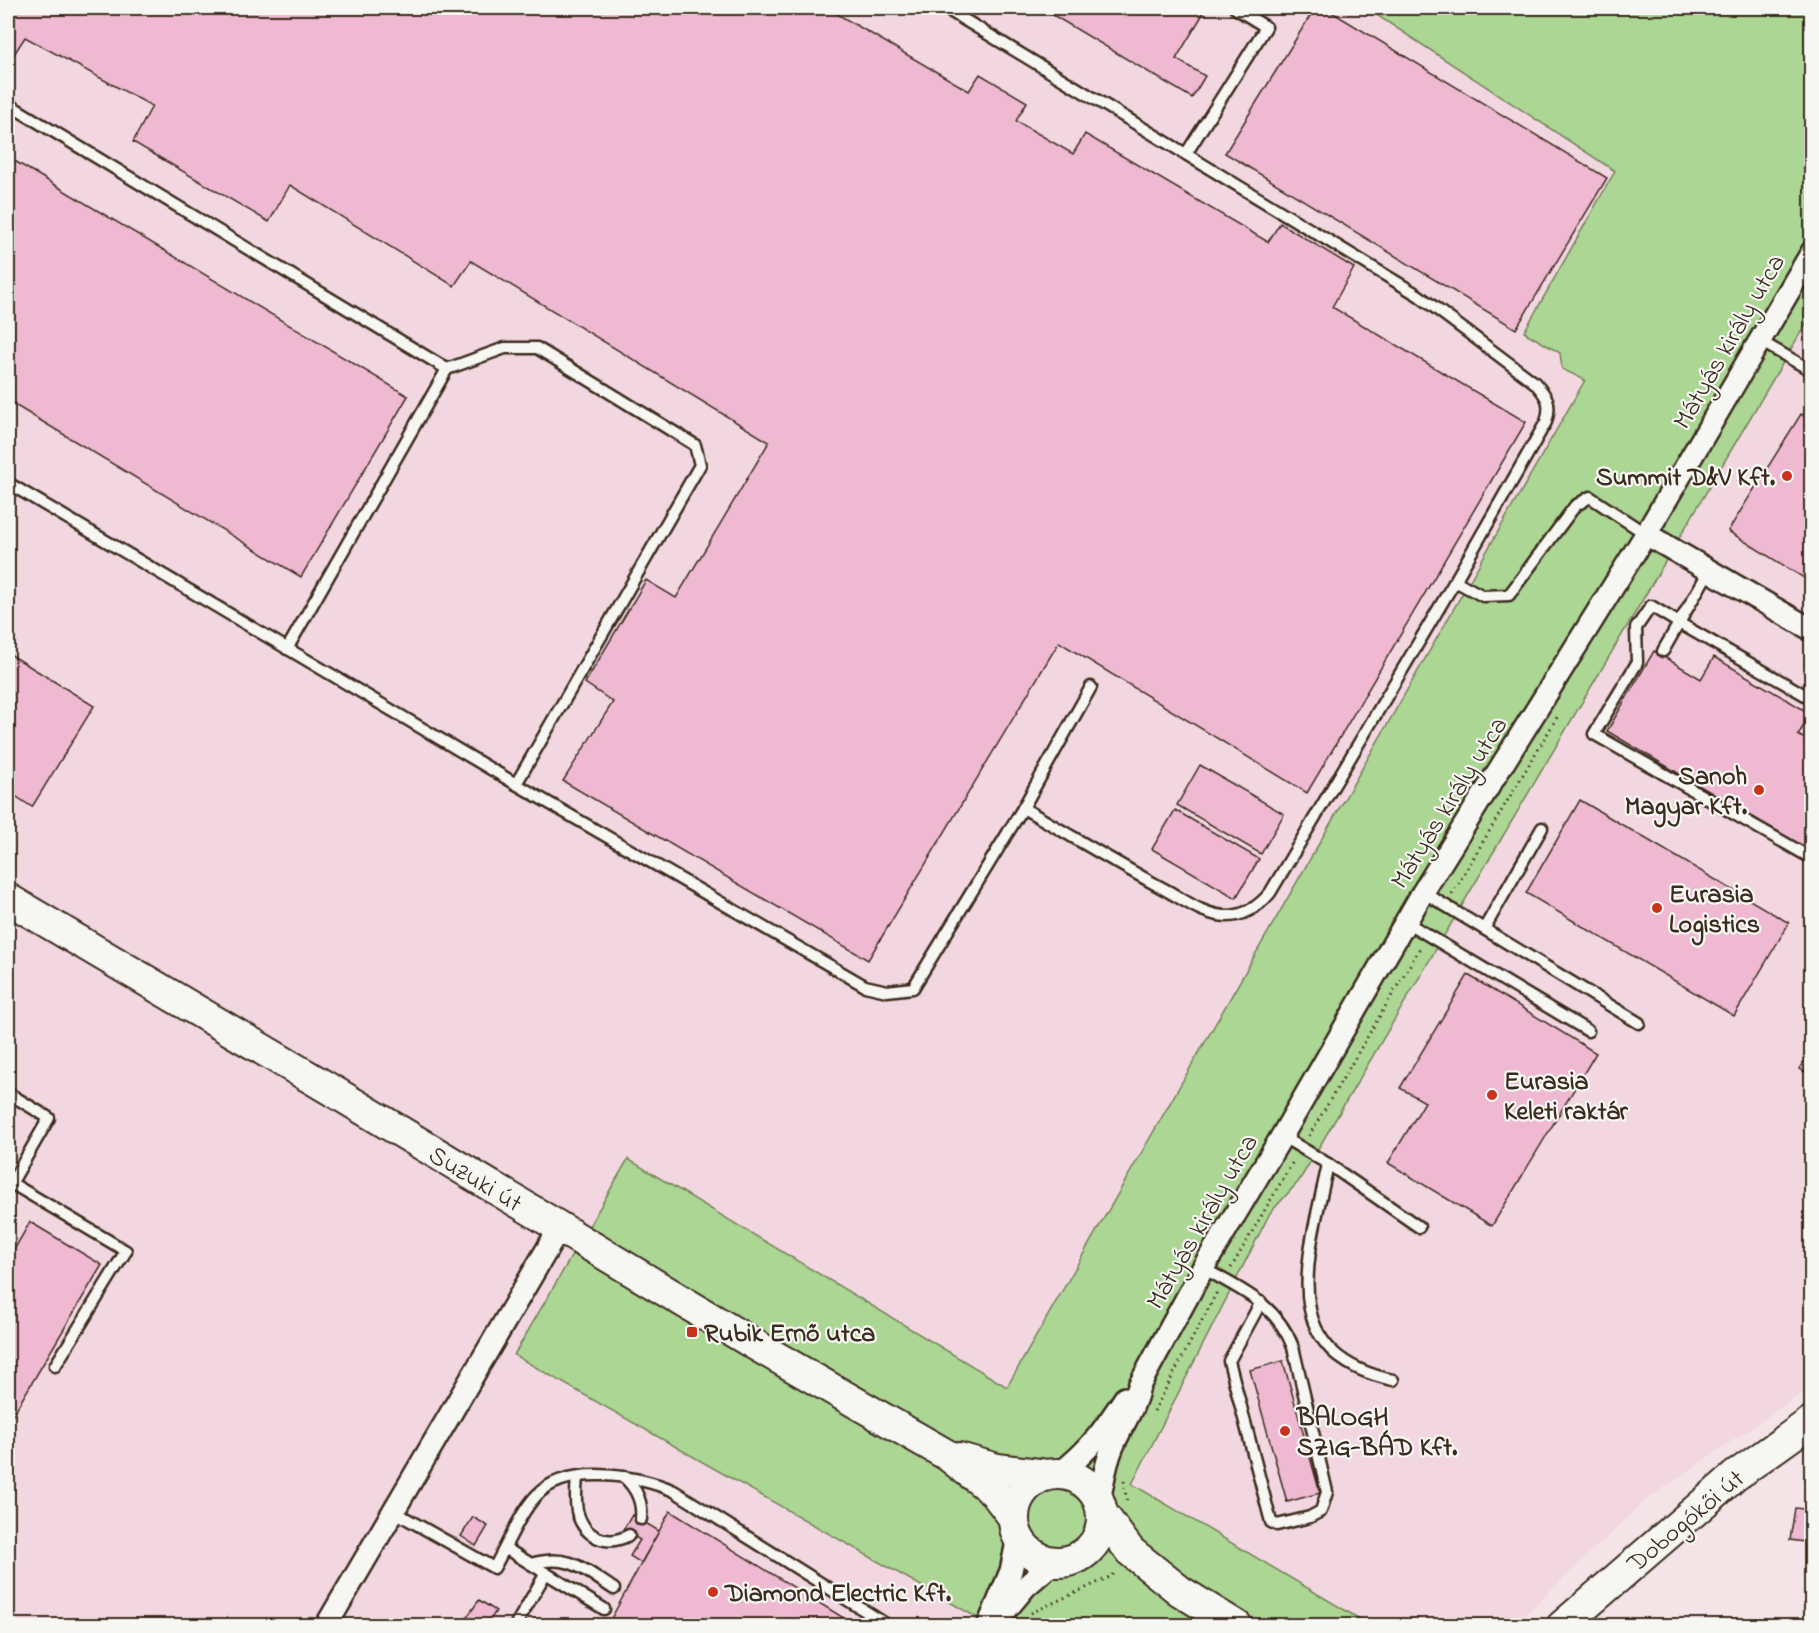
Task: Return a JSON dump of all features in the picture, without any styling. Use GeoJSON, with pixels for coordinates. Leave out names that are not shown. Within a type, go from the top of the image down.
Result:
{"type":"FeatureCollection","features":[{"type":"Feature","properties":{"kind":"main road","name":"Suzuki út"},"geometry":{"type":"LineString","coordinates":[[8,899],[752,1343],[946,1455]]}},
{"type":"Feature","properties":{"kind":"main road","name":"Dobogókői út"},"geometry":{"type":"LineString","coordinates":[[1562,1626],[1736,1476],[1812,1421]]}},
{"type":"Feature","properties":{"kind":"main road"},"geometry":{"type":"LineString","coordinates":[[946,1455],[997,1470],[1069,1475],[1084,1482],[1091,1488],[1130,1551],[1180,1591],[1237,1626]]}},
{"type":"Feature","properties":{"kind":"main road"},"geometry":{"type":"LineString","coordinates":[[946,1455],[994,1492],[1032,1554],[1065,1560],[1104,1561],[1180,1591]]}},
{"type":"Feature","properties":{"kind":"main road"},"geometry":{"type":"LineString","coordinates":[[1016,1528],[1016,1504],[1022,1492],[1033,1482],[1053,1474]]}},
{"type":"Feature","properties":{"kind":"main road"},"geometry":{"type":"LineString","coordinates":[[1065,1560],[1088,1551],[1096,1541],[1102,1528],[1101,1507]]}},
{"type":"Feature","properties":{"kind":"street","name":"Mátyás király utca"},"geometry":{"type":"LineString","coordinates":[[1101,1507],[1109,1456],[1137,1401],[1139,1386],[1203,1268],[1423,892],[1646,534],[1812,252]]}},
{"type":"Feature","properties":{"kind":"street"},"geometry":{"type":"LineString","coordinates":[[1646,534],[1812,630]]}},
{"type":"Feature","properties":{"kind":"street"},"geometry":{"type":"LineString","coordinates":[[326,1626],[559,1228]]}},
{"type":"Feature","properties":{"kind":"street","name":"Mátyás király utca"},"geometry":{"type":"LineString","coordinates":[[1053,1474],[1083,1455],[1099,1437],[1126,1396],[1139,1386]]}},
{"type":"Feature","properties":{"kind":"street"},"geometry":{"type":"LineString","coordinates":[[988,1626],[1011,1571],[1016,1528]]}},
{"type":"Feature","properties":{"kind":"street"},"geometry":{"type":"LineString","coordinates":[[993,1626],[1026,1586],[1065,1560]]}},
{"type":"Feature","properties":{"kind":"lane"},"geometry":{"type":"LineString","coordinates":[[945,8],[1418,296],[1534,382],[1548,401],[1549,410],[1546,422],[1455,581],[1270,893],[1260,904],[1251,910],[1230,916],[1206,912],[1023,808]]}},
{"type":"Feature","properties":{"kind":"lane"},"geometry":{"type":"LineString","coordinates":[[1186,154],[1266,27],[1235,8]]}},
{"type":"Feature","properties":{"kind":"lane"},"geometry":{"type":"LineString","coordinates":[[8,104],[447,369]]}},
{"type":"Feature","properties":{"kind":"lane"},"geometry":{"type":"LineString","coordinates":[[1760,340],[1812,371]]}},
{"type":"Feature","properties":{"kind":"lane"},"geometry":{"type":"LineString","coordinates":[[287,649],[447,369],[505,348],[537,348],[695,445],[700,465],[516,784]]}},
{"type":"Feature","properties":{"kind":"lane"},"geometry":{"type":"LineString","coordinates":[[8,483],[516,784],[865,986],[887,992],[913,988],[1023,808],[1091,687]]}},
{"type":"Feature","properties":{"kind":"lane"},"geometry":{"type":"LineString","coordinates":[[1455,581],[1483,596],[1509,595],[1575,506],[1590,497],[1646,534]]}},
{"type":"Feature","properties":{"kind":"lane"},"geometry":{"type":"LineString","coordinates":[[1663,651],[1709,571]]}},
{"type":"Feature","properties":{"kind":"lane"},"geometry":{"type":"LineString","coordinates":[[1812,699],[1651,606],[1636,628],[1636,663],[1594,734],[1806,855],[1812,846]]}},
{"type":"Feature","properties":{"kind":"lane"},"geometry":{"type":"LineString","coordinates":[[1484,929],[1542,828]]}},
{"type":"Feature","properties":{"kind":"lane"},"geometry":{"type":"LineString","coordinates":[[1423,892],[1639,1023]]}},
{"type":"Feature","properties":{"kind":"lane"},"geometry":{"type":"LineString","coordinates":[[1406,922],[1588,1031]]}},
{"type":"Feature","properties":{"kind":"lane"},"geometry":{"type":"LineString","coordinates":[[8,1093],[49,1118],[9,1186],[126,1251],[54,1366]]}},
{"type":"Feature","properties":{"kind":"lane"},"geometry":{"type":"LineString","coordinates":[[1282,1136],[1328,1164],[1419,1227]]}},
{"type":"Feature","properties":{"kind":"lane"},"geometry":{"type":"LineString","coordinates":[[1328,1164],[1308,1260],[1307,1300],[1310,1316],[1324,1341],[1347,1362],[1360,1371],[1393,1380]]}},
{"type":"Feature","properties":{"kind":"lane"},"geometry":{"type":"LineString","coordinates":[[1203,1268],[1261,1302],[1272,1311],[1288,1334],[1293,1347],[1327,1492],[1321,1511],[1310,1517],[1277,1525],[1271,1521],[1229,1361],[1261,1302]]}},
{"type":"Feature","properties":{"kind":"lane"},"geometry":{"type":"LineString","coordinates":[[393,1511],[494,1568],[537,1494],[558,1481],[577,1477],[624,1477],[658,1484],[674,1491],[889,1626]]}},
{"type":"Feature","properties":{"kind":"lane"},"geometry":{"type":"LineString","coordinates":[[577,1477],[578,1512],[587,1531],[609,1542],[629,1535]]}},
{"type":"Feature","properties":{"kind":"lane"},"geometry":{"type":"LineString","coordinates":[[624,1477],[632,1484],[641,1502],[641,1519]]}},
{"type":"Feature","properties":{"kind":"lane"},"geometry":{"type":"LineString","coordinates":[[505,1548],[604,1609]]}},
{"type":"Feature","properties":{"kind":"lane"},"geometry":{"type":"LineString","coordinates":[[531,1564],[548,1560],[575,1564],[614,1589]]}},
{"type":"Feature","properties":{"kind":"lane"},"geometry":{"type":"LineString","coordinates":[[515,1626],[546,1573]]}},
{"type":"Feature","properties":{"kind":"path"},"geometry":{"type":"LineString","coordinates":[[1029,1614],[1112,1576],[1118,1566]]}},
{"type":"Feature","properties":{"kind":"shaded area"},"geometry":{"type":"Polygon","coordinates":[[[8,8],[1366,8],[1615,171],[1524,332],[1560,354],[1562,369],[1585,380],[1007,1387],[628,1159],[515,1355],[990,1625],[8,1626],[8,8]]]}},
{"type":"Feature","properties":{"kind":"shaded area"},"geometry":{"type":"Polygon","coordinates":[[[1811,315],[1811,1387],[1646,1500],[1514,1625],[1370,1625],[1132,1485],[1270,1213],[1299,1181],[1811,315]]]}},
{"type":"Feature","properties":{"kind":"green space"},"geometry":{"type":"Polygon","coordinates":[[[1366,8],[1811,8],[1811,315],[1299,1181],[1270,1213],[1132,1484],[1370,1625],[990,1625],[514,1355],[628,1159],[1007,1387],[1585,380],[1562,369],[1560,353],[1524,332],[1615,171],[1366,8]]]}},
{"type":"Feature","properties":{"kind":"building"},"geometry":{"type":"Polygon","coordinates":[[[8,8],[827,8],[969,91],[980,74],[1027,102],[1016,121],[1073,154],[1085,134],[1268,242],[1280,223],[1354,268],[1332,307],[1526,422],[1307,793],[1059,642],[868,960],[563,781],[613,702],[585,683],[646,580],[676,598],[769,442],[471,261],[454,286],[290,185],[269,222],[133,142],[152,106],[25,37],[11,59],[8,57],[8,8]]]}},
{"type":"Feature","properties":{"kind":"building"},"geometry":{"type":"Polygon","coordinates":[[[1041,8],[1193,8],[1203,14],[1176,59],[1205,76],[1192,98],[1041,8]]]}},
{"type":"Feature","properties":{"kind":"building"},"geometry":{"type":"Polygon","coordinates":[[[1315,8],[1325,8],[1607,178],[1516,329],[1225,153],[1315,8]]]}},
{"type":"Feature","properties":{"kind":"building"},"geometry":{"type":"Polygon","coordinates":[[[8,157],[408,396],[301,577],[8,401],[8,157]]]}},
{"type":"Feature","properties":{"kind":"building","name":"Summit D&V Kft."},"geometry":{"type":"Polygon","coordinates":[[[1801,414],[1812,421],[1812,583],[1728,531],[1801,414]]]}},
{"type":"Feature","properties":{"kind":"building","name":"Sanoh Magyar Kft."},"geometry":{"type":"Polygon","coordinates":[[[1654,651],[1701,679],[1714,657],[1811,714],[1798,735],[1812,743],[1812,836],[1805,848],[1607,731],[1654,651]]]}},
{"type":"Feature","properties":{"kind":"building"},"geometry":{"type":"Polygon","coordinates":[[[8,653],[94,706],[32,807],[8,791],[8,653]]]}},
{"type":"Feature","properties":{"kind":"building"},"geometry":{"type":"Polygon","coordinates":[[[1200,765],[1284,814],[1261,854],[1177,805],[1200,765]]]}},
{"type":"Feature","properties":{"kind":"building","name":"Eurasia Logistics"},"geometry":{"type":"Polygon","coordinates":[[[1580,800],[1789,923],[1734,1016],[1526,893],[1580,800]]]}},
{"type":"Feature","properties":{"kind":"building"},"geometry":{"type":"Polygon","coordinates":[[[1175,810],[1259,859],[1236,898],[1152,849],[1175,810]]]}},
{"type":"Feature","properties":{"kind":"building","name":"Eurasia Keleti raktár"},"geometry":{"type":"Polygon","coordinates":[[[1468,975],[1596,1053],[1492,1226],[1388,1163],[1425,1102],[1400,1088],[1468,975]]]}},
{"type":"Feature","properties":{"kind":"building"},"geometry":{"type":"Polygon","coordinates":[[[1812,1048],[1812,1076],[1799,1069],[1812,1048]]]}},
{"type":"Feature","properties":{"kind":"building"},"geometry":{"type":"Polygon","coordinates":[[[30,1222],[102,1265],[8,1423],[8,1260],[30,1222]]]}},
{"type":"Feature","properties":{"kind":"building","name":"BALOGH SZIG-BÁD Kft."},"geometry":{"type":"Polygon","coordinates":[[[1283,1361],[1320,1493],[1287,1502],[1250,1370],[1283,1361]]]}},
{"type":"Feature","properties":{"kind":"building"},"geometry":{"type":"Polygon","coordinates":[[[1795,1508],[1812,1510],[1812,1543],[1790,1540],[1795,1508]]]}},
{"type":"Feature","properties":{"kind":"building","name":"Diamond Electric Kft."},"geometry":{"type":"Polygon","coordinates":[[[670,1511],[847,1620],[844,1626],[607,1626],[670,1511]]]}},
{"type":"Feature","properties":{"kind":"building"},"geometry":{"type":"Polygon","coordinates":[[[632,1515],[659,1531],[641,1563],[630,1556],[640,1540],[623,1530],[632,1515]]]}},
{"type":"Feature","properties":{"kind":"building"},"geometry":{"type":"Polygon","coordinates":[[[473,1517],[488,1526],[476,1546],[461,1536],[473,1517]]]}},
{"type":"Feature","properties":{"kind":"building"},"geometry":{"type":"Polygon","coordinates":[[[479,1600],[496,1611],[486,1626],[461,1626],[479,1600]]]}},
{"type":"Feature","properties":{"kind":"place","name":"Summit D&V Kft."},"geometry":{"type":"Point","coordinates":[1787,476]}},
{"type":"Feature","properties":{"kind":"place","name":"Sanoh Magyar Kft."},"geometry":{"type":"Point","coordinates":[1759,790]}},
{"type":"Feature","properties":{"kind":"place","name":"Eurasia Logistics"},"geometry":{"type":"Point","coordinates":[1657,908]}},
{"type":"Feature","properties":{"kind":"place","name":"Eurasia Keleti raktár"},"geometry":{"type":"Point","coordinates":[1492,1095]}},
{"type":"Feature","properties":{"kind":"place","name":"Rubik Ernő utca"},"geometry":{"type":"Point","coordinates":[692,1332]}},
{"type":"Feature","properties":{"kind":"place","name":"BALOGH SZIG-BÁD Kft."},"geometry":{"type":"Point","coordinates":[1285,1431]}},
{"type":"Feature","properties":{"kind":"place","name":"Diamond Electric Kft."},"geometry":{"type":"Point","coordinates":[713,1592]}}]}
